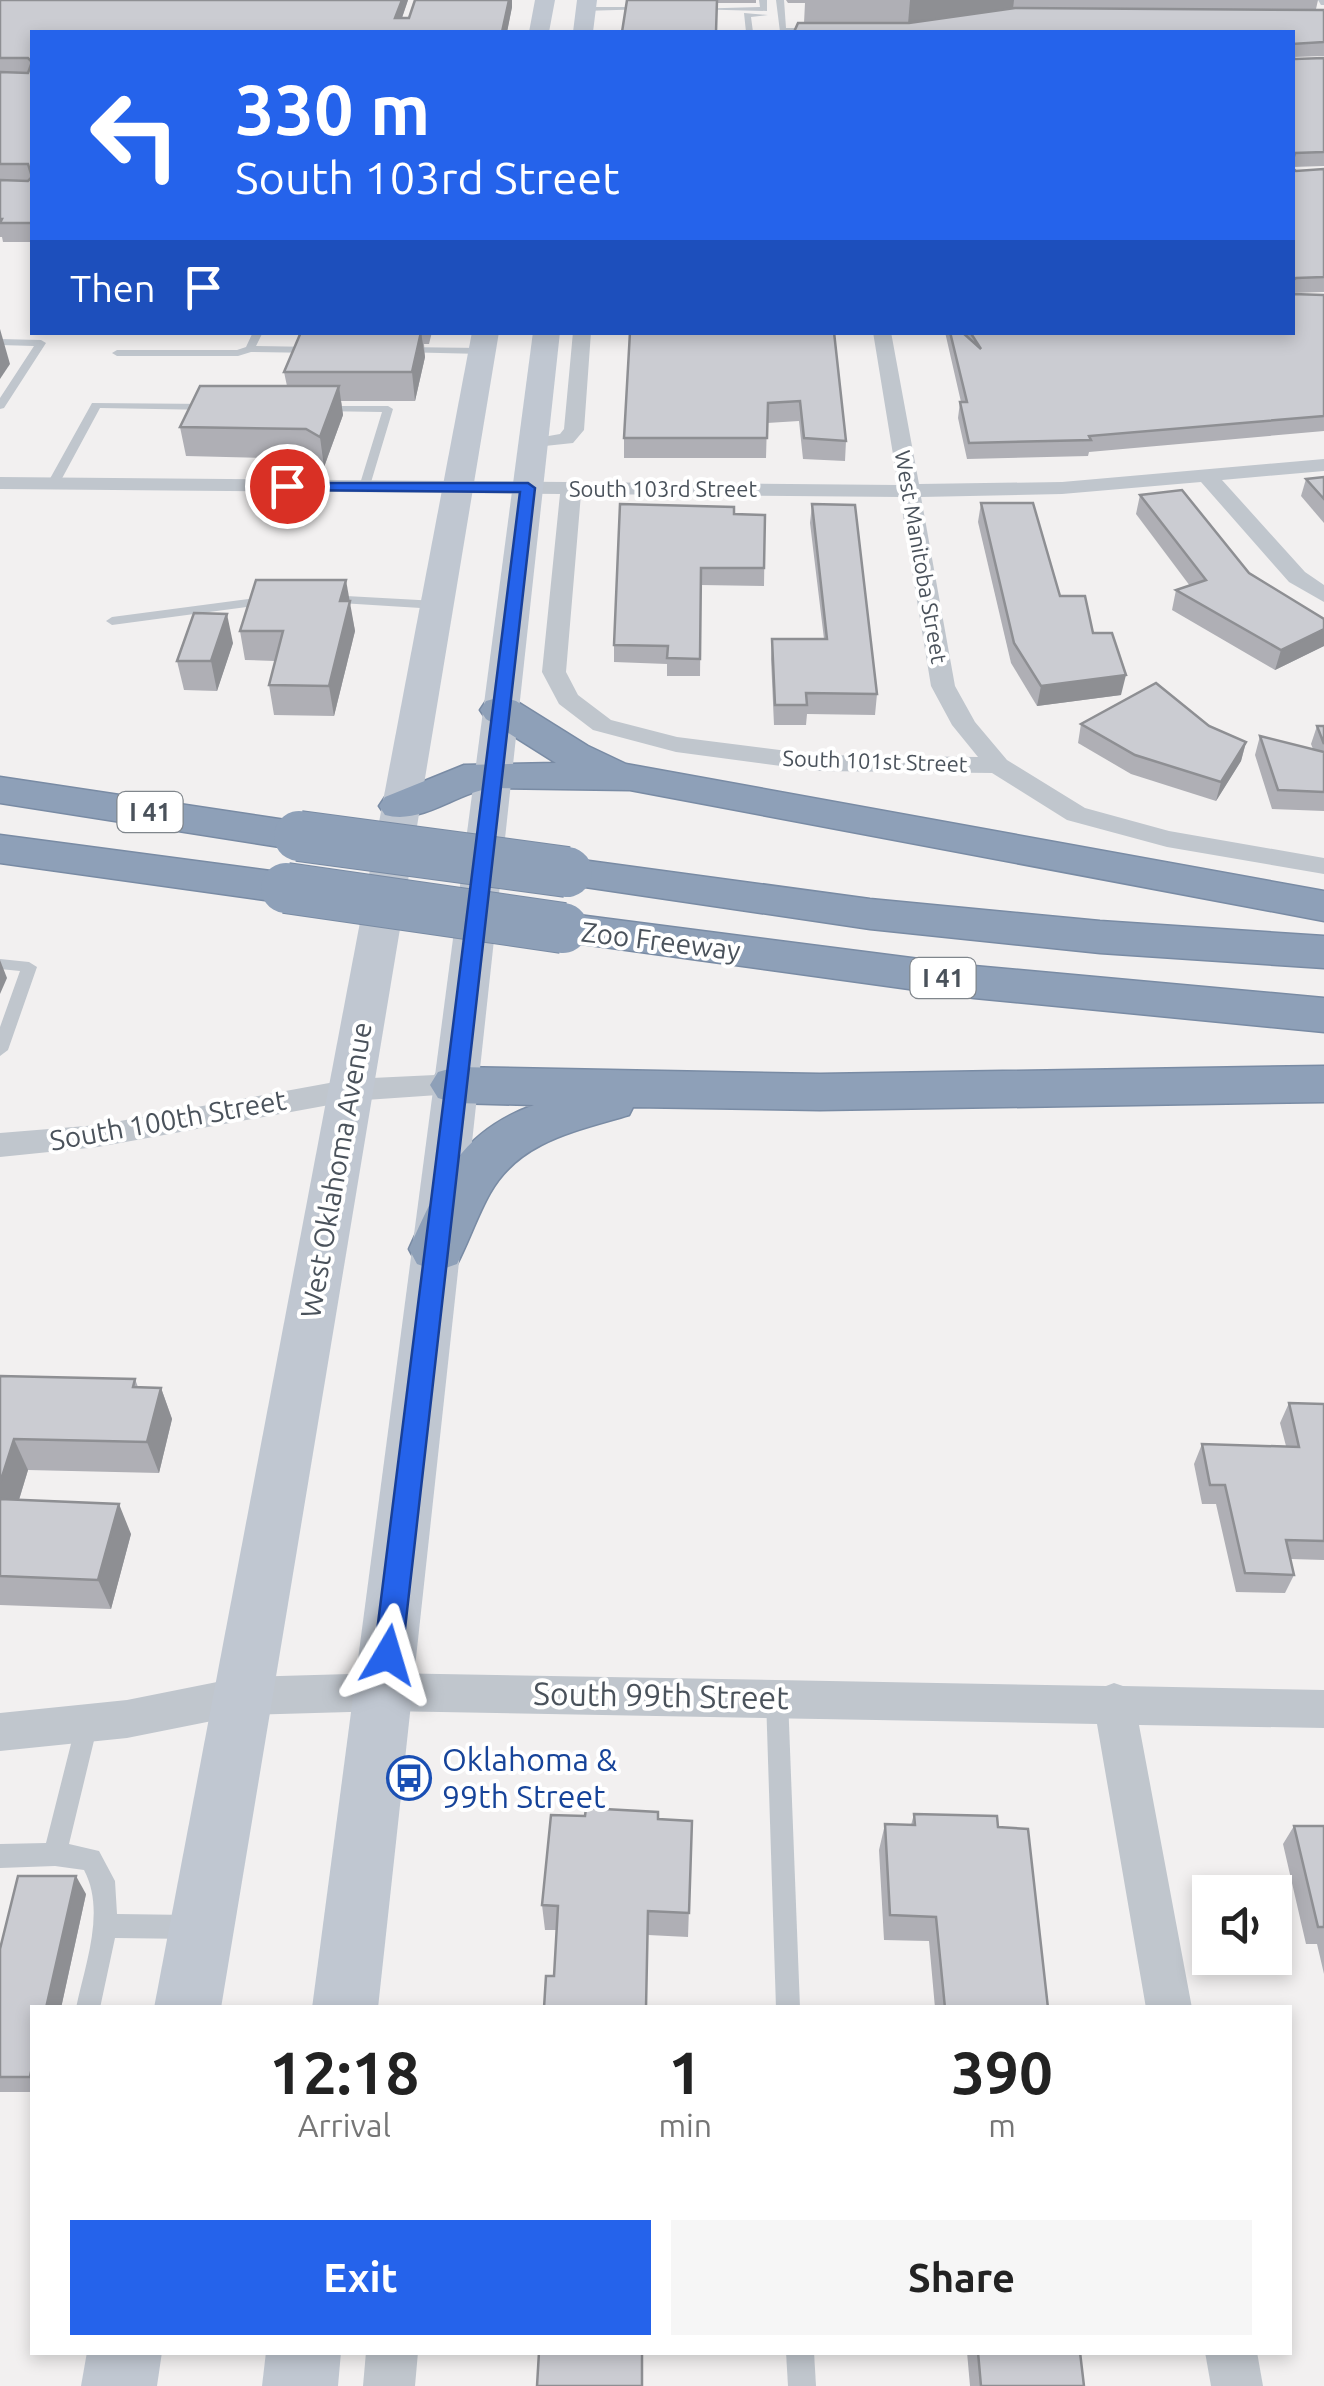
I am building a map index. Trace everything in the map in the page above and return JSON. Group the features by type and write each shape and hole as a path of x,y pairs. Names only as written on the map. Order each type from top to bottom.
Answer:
{"highway":[{"path":"502,710 572,755 630,777"},
{"path":"401,806 438,787 493,774 630,777 1324,906"},
{"name":"Zoo Freeway","path":"0,790 299,836 870,914 1100,938 1324,952"},
{"name":"Zoo Freeway","path":"0,849 974,982 1324,1015"},
{"path":"456,1086 661,1090 1324,1084"},
{"path":"436,1250 462,1194 493,1150 551,1120 661,1090"}],"main road":[{"path":"539,30 545,0"},
{"path":"583,30 586,4"},
{"path":"346,2005 547,335"},
{"name":"West Oklahoma Avenue","path":"188,2005 484,342"},
{"path":"119,2386 124,2355"},
{"path":"300,2386 304,2355"}],"street":[{"path":"533,444 566,439 574,430 582,335"},
{"name":"West Manitoba Street","path":"883,335 943,686 964,724 998,765"},
{"name":"South 103rd Street","path":"0,483 910,491 1062,488 1324,465"},
{"path":"1208,477 1297,577 1324,595"},
{"name":"South 101st Street","path":"570,489 554,672 568,699 602,724 676,744 820,763 998,765 1076,814 1168,839 1324,866"},
{"name":"South 100th Street","path":"0,1146 98,1136 351,1090 456,1086"},
{"name":"South 99th Street","path":"0,1732 87,1723 242,1696 384,1692 1114,1702 1324,1709"},
{"path":"1114,1702 1168,2005"},
{"path":"389,2386 392,2355"},
{"path":"1232,2355 1237,2386"}],"lane":[{"path":"675,9 764,9 763,0"},
{"path":"780,0 783,30 818,30"},
{"path":"586,4 640,4 658,9"},
{"path":"749,30 747,15 782,16"},
{"path":"250,349 257,335"},
{"path":"0,342 41,343 0,406"},
{"path":"398,350 484,342"},
{"path":"118,353 324,350"},
{"path":"53,484 96,405 233,407"},
{"path":"310,408 388,409 365,487"},
{"path":"112,620 252,600 286,600"},
{"path":"320,600 437,605"},
{"path":"0,964 29,967 0,1050"},
{"path":"777,1697 788,2005"},
{"path":"55,1854 87,1723"},
{"path":"0,1856 55,1854 91,1859 103,1882 106,1926 89,2005"},
{"path":"106,1926 201,1927"},
{"path":"800,2355 802,2386"}],"building":[{"path":"0,0 402,0 395,18 409,18 415,0 509,0 502,30 30,30 30,60 0,58"},
{"path":"627,0 717,0 716,30 622,30"},
{"path":"1015,8 1324,10 1324,42 1295,44 1295,30 795,30 798,23 909,23"},
{"path":"1324,58 1324,152 1295,153 1295,59"},
{"path":"30,68 30,170 28,164 0,164 0,72 28,73"},
{"path":"1324,169 1324,277 1296,278 1295,170"},
{"path":"0,180 28,181 30,223 0,223"},
{"path":"1295,294 1324,295 1324,416 1089,436 1091,440 969,443 960,402 967,402 951,335 965,335 981,349 972,335 1295,335"},
{"path":"300,335 420,335 412,372 284,372"},
{"path":"630,335 834,335 846,441 804,438 800,401 768,403 767,438 624,438"},
{"path":"200,386 339,386 320,437 306,429 180,427"},
{"path":"1324,477 1324,499 1306,479"},
{"path":"1182,490 1249,573 1324,619 1324,629 1281,650 1176,590 1206,580 1140,495"},
{"path":"981,503 1033,503 1060,596 1085,596 1093,633 1112,633 1126,675 1041,686 1014,643"},
{"path":"620,504 734,507 734,514 765,515 764,568 701,568 700,659 667,658 668,646 614,645"},
{"path":"812,504 855,505 877,694 806,693 807,705 775,705 772,639 827,639"},
{"path":"256,580 346,580 340,601 350,601 329,686 269,685 283,631 240,631"},
{"path":"194,613 227,614 211,661 177,661"},
{"path":"1156,683 1209,726 1246,742 1221,782 1135,755 1081,724"},
{"path":"1317,726 1324,726 1324,744"},
{"path":"1260,736 1324,752 1324,792 1278,790"},
{"path":"0,1376 135,1379 133,1387 161,1388 147,1442 14,1439 0,1483"},
{"path":"1289,1403 1324,1404 1324,1541 1286,1540 1294,1575 1245,1573 1225,1485 1210,1485 1202,1444 1299,1447"},
{"path":"0,1499 119,1504 98,1580 0,1576"},
{"path":"586,1808 658,1812 658,1819 692,1821 689,1913 648,1911 646,2005 544,2005 546,1976 554,1976 558,1906 542,1905 551,1815 585,1816"},
{"path":"914,1814 997,1816 998,1827 1028,1829 1048,2005 945,2005 936,1917 890,1915 885,1824 915,1825"},
{"path":"1294,1826 1324,1826 1324,1927 1318,1927"},
{"path":"18,1876 76,1876 47,2005 30,2005 30,2077 0,2077 0,1949"},
{"path":"539,2355 642,2355 642,2386 537,2386"},
{"path":"978,2355 1080,2355 1084,2386 981,2386"}],"place":[{"name":"Oklahoma & 99th Street","path":"409,1778"}],"route":[{"path":"287,486 528,488 388,1655"}]}
